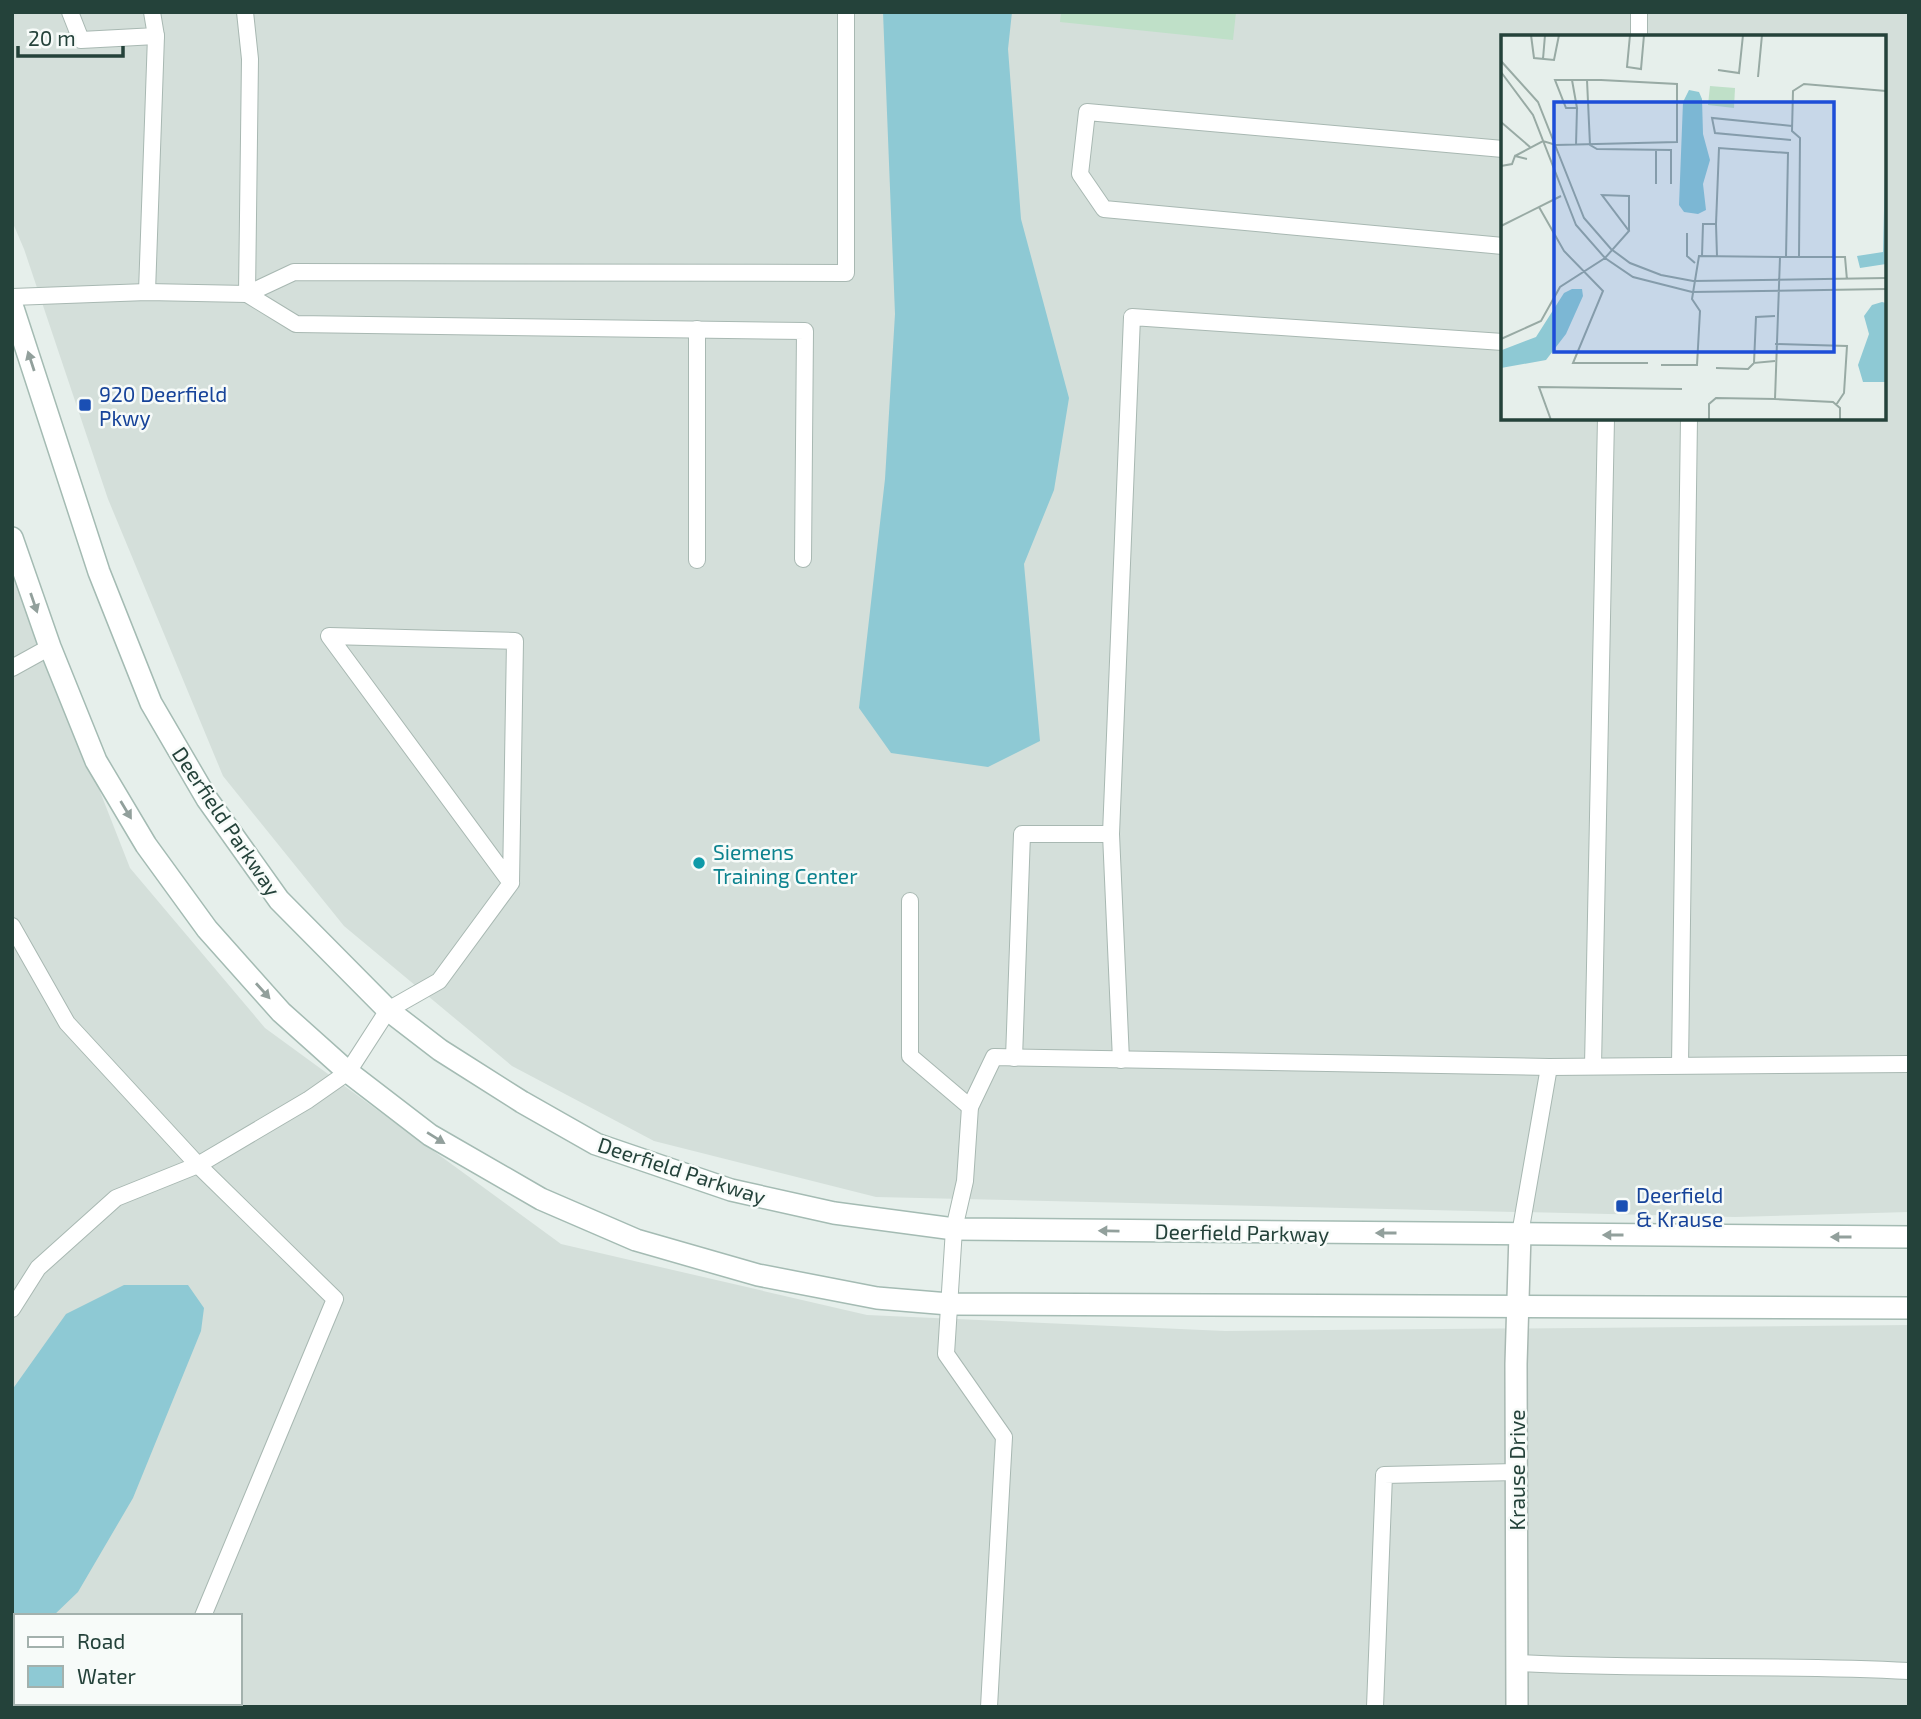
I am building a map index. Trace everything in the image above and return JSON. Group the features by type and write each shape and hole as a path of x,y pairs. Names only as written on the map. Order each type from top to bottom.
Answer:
{"main road":[{"name":"Deerfield Parkway","path":"12,305 99,572 151,703 207,799 279,900 388,1010 440,1050 522,1102 596,1144 731,1190 834,1213 954,1229 1909,1237"},
{"path":"12,538 50,647 96,761 146,845 207,929 281,1012 348,1072 430,1135 530,1193 636,1240 758,1275 877,1298 949,1304 1909,1308"},
{"name":"Krause Drive","path":"1517,1707 1520,1234"}],"lane":[{"path":"70,12 81,40 156,36"},
{"path":"147,292 156,36 152,12"},
{"path":"245,12 250,59 247,294"},
{"path":"12,297 147,292 247,294 294,272 846,273 846,12"},
{"path":"1639,12 1639,35"},
{"path":"1501,149 1087,112 1080,174 1104,209 1501,246"},
{"path":"247,294 296,324 805,331 803,559"},
{"path":"1121,1059 1111,834 1132,317 1501,342"},
{"path":"697,329 697,560"},
{"path":"1593,1066 1606,420"},
{"path":"1680,1065 1689,420"},
{"path":"12,1309 38,1268 116,1198 198,1165 308,1100 348,1072 388,1010 439,981 511,883 515,642 329,636 511,883"},
{"path":"12,668 50,647"},
{"path":"1014,1058 1022,834 1111,834"},
{"path":"910,901 910,1056 970,1107"},
{"path":"12,926 67,1023 198,1165 335,1299 205,1614"},
{"path":"989,1707 1004,1437 946,1353 954,1229 965,1181 970,1107 994,1057 1549,1067 1909,1064"},
{"path":"1520,1234 1549,1067"},
{"path":"1375,1707 1384,1475 1517,1472"},
{"path":"1517,1663 1605,1668 1840,1668 1909,1671"}],"shaded area":[{"path":"12,12 1909,12 1909,1212 1735,1217 876,1197 654,1141 512,1066 344,926 223,776 108,499 24,249 12,221"},
{"path":"12,567 130,868 265,1028 561,1244 867,1315 1225,1331 1909,1325 1909,1707 12,1707"}],"green space":[{"path":"1061,12 1236,12 1233,40 1060,22"}],"water":[{"path":"883,12 1012,12 1008,49 1021,219 1069,398 1054,490 1024,564 1040,741 988,767 891,753 859,708 885,479 895,314"},
{"path":"124,1285 188,1285 204,1308 201,1331 133,1498 78,1592 55,1614 14,1614 12,1665 12,1390 66,1314"}],"place":[{"name":"920 Deerfield Pkwy","path":"85,405"},
{"name":"Siemens Training Center","path":"699,863"},
{"name":"Deerfield & Krause","path":"1622,1206"}]}
